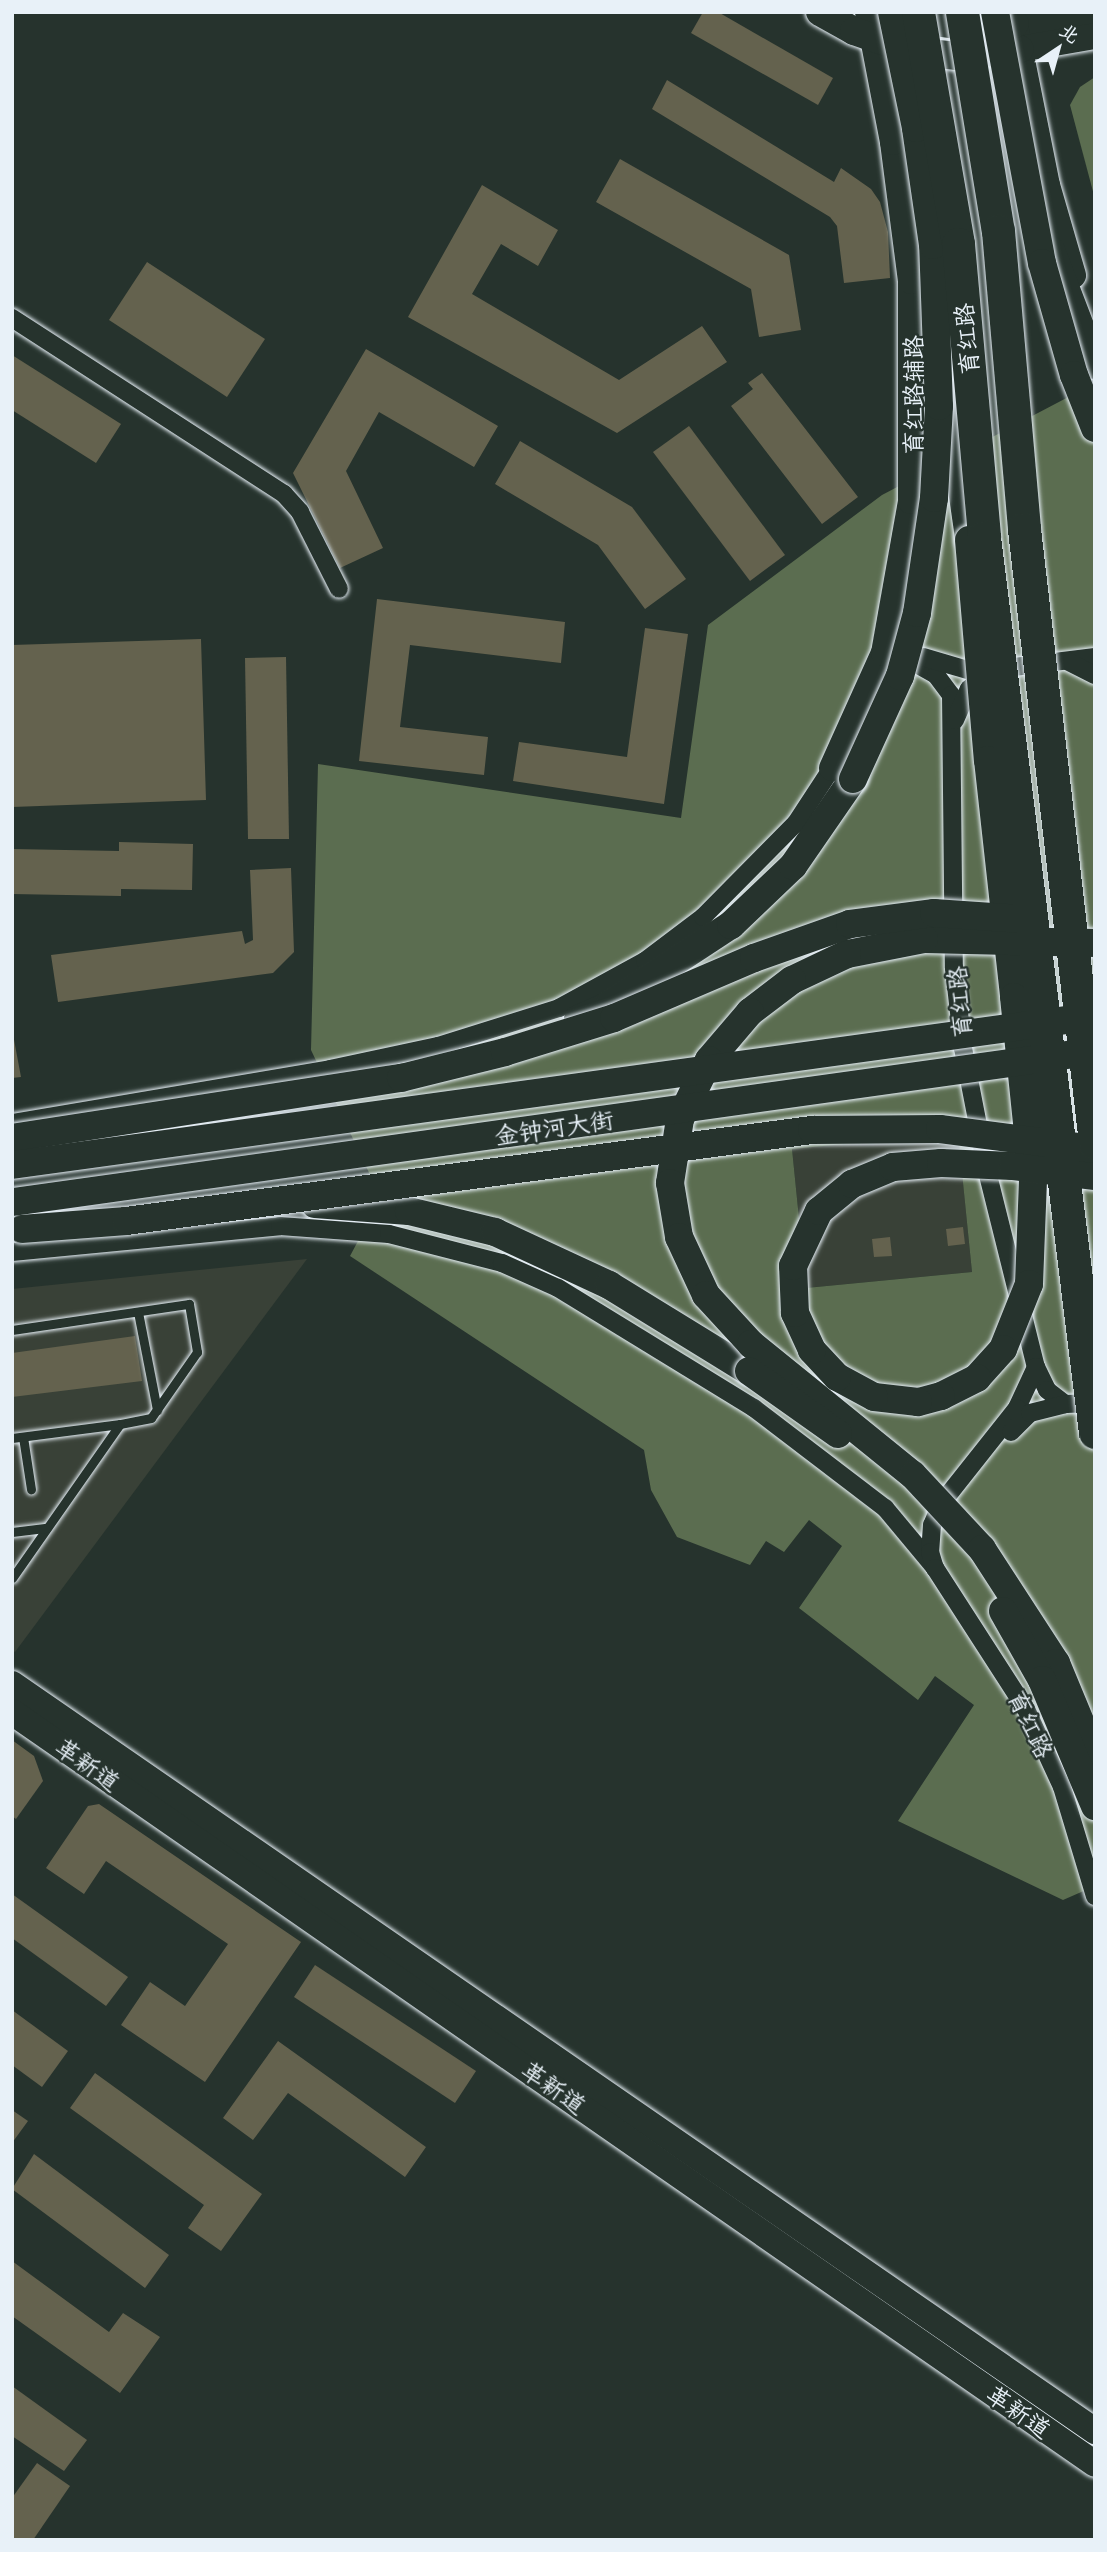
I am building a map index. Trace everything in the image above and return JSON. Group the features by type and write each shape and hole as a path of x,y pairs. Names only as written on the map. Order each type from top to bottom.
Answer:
{"highway":[{"name":"育红路","path":"918,12 958,244 984,537 1095,1432"},
{"name":"育红路","path":"995,21 998,231 1025,542 1095,1143"}],"main road":[{"path":"884,12 995,21"},
{"path":"892,12 916,128 939,323 969,538 988,760 1029,1141 1031,1167 1032,1180 1032,1258 1014,1329 991,1364 962,1388 918,1402 874,1397 837,1377 812,1350 795,1313 793,1266 819,1211 852,1184 893,1167 942,1163 1013,1166 1027,1168 1041,1170 1095,1176"},
{"path":"826,16 871,26 910,50 962,29 995,21"},
{"path":"871,26 911,51 957,56 995,21"},
{"path":"995,21 1054,264 1095,365"},
{"path":"1011,91 1042,263 1074,375 1095,428"},
{"path":"505,1052 609,1005 731,925 793,866 853,779 900,676 924,578 934,498 939,323"},
{"path":"12,1138 401,1078 505,1052 614,1018 765,954 850,924 934,913 1095,926"},
{"path":"1095,943 924,939 847,954 792,981 750,1012 709,1060 680,1119 670,1183 679,1237 706,1295 751,1344 913,1475 982,1549 1056,1663 1095,1757"},
{"name":"金钟河大街","path":"12,1165 1095,1016"},
{"name":"金钟河大街","path":"13,1203 1095,1051"},
{"path":"16,1237 812,1130 940,1129 1095,1149"},
{"path":"228,1207 356,1205 409,1211 495,1232 609,1285 749,1371 865,1454 914,1498 964,1554 1042,1679 1095,1806"}],"street":[{"path":"995,21 1095,13"},
{"path":"995,21 1095,36"},
{"path":"995,21 1059,232 1095,328"},
{"name":"育红路辅路","path":"832,768 879,666 893,617 911,500 913,341 904,214 871,26"},
{"path":"12,318 284,494 300,512 338,589"},
{"path":"893,617 896,638 905,651 964,671 1095,657"},
{"path":"879,666 905,651"},
{"name":"育红路","path":"905,651 944,683 951,695 954,968 963,1048 987,1171 1036,1367 1046,1390 1065,1404"},
{"path":"1066,660 1095,675"},
{"path":"953,726 969,689 990,670"},
{"path":"12,1122 344,1066 438,1046 559,1008 645,961 704,917 782,838 832,768"},
{"name":"育红路","path":"16,1237 280,1226 333,1227 442,1244 502,1263 558,1289 754,1408 890,1514 935,1568 1026,1709 1062,1787 1095,1896"},
{"name":"育红路","path":"935,1568 929,1539 936,1515 1017,1408 1036,1367"},
{"path":"936,1515 966,1490 1022,1418 1065,1404 1095,1403"},
{"name":"育红路","path":"890,1514 922,1521 936,1515"},
{"name":"革新道","path":"12,1685 1095,2431"},
{"name":"革新道","path":"12,1712 1095,2464"}],"lane":[{"path":"12,1330 189,1304 197,1352 151,1418 12,1438"},
{"path":"138,1312 156,1410"},
{"path":"12,1578 120,1424"},
{"path":"23,1437 31,1489"},
{"path":"12,1532 47,1528"}],"shaded area":[{"path":"958,1132 972,1272 806,1288 792,1149"},
{"path":"307,1259 15,1652 12,1650 12,1289"}],"green space":[{"path":"1095,77 1095,199 1070,105 1080,87"},
{"path":"1095,383 1095,1886 1063,1900 898,1821 974,1705 935,1676 918,1700 799,1608 842,1546 809,1520 784,1552 766,1541 750,1565 677,1537 651,1490 644,1450 350,1256 381,1198 311,1050 318,764 681,818 708,625 882,495","holes":["958,1133 972,1272 806,1288 792,1149"]}],"building":[{"path":"703,12 718,12 833,78 818,105 691,33"},
{"path":"667,80 834,182 841,168 871,189 880,202 888,232 890,278 844,283 837,226 830,217 652,109"},
{"path":"620,159 789,255 801,330 759,337 751,289 596,202"},
{"path":"482,185 558,230 538,266 501,244 472,294 619,380 702,326 727,362 617,433 408,317"},
{"path":"147,262 265,339 227,397 109,320"},
{"path":"366,349 498,426 474,467 379,412 346,471 383,548 340,568 293,473"},
{"path":"12,355 121,424 96,463 12,410"},
{"path":"762,373 858,497 822,524 731,406 753,389 748,383"},
{"path":"689,426 785,555 750,581 653,452"},
{"path":"520,441 632,507 686,579 645,609 598,545 495,484"},
{"path":"377,599 565,622 561,663 410,645 400,727 488,737 484,775 359,761"},
{"path":"645,628 688,634 664,804 513,781 519,742 627,757"},
{"path":"201,639 206,800 12,807 12,645"},
{"path":"286,657 289,839 248,839 245,658"},
{"path":"119,842 193,844 192,890 121,889 121,896 12,894 12,849 119,851"},
{"path":"291,868 294,952 273,973 58,1002 51,955 242,931 245,944 253,940 250,870"},
{"path":"12,1029 21,1077 12,1078"},
{"path":"963,1227 965,1244 948,1246 946,1229"},
{"path":"890,1237 892,1256 874,1257 872,1239"},
{"path":"135,1336 142,1381 12,1397 12,1353"},
{"path":"12,1740 34,1756 43,1781 16,1819 12,1816"},
{"path":"99,1804 301,1942 205,2082 121,2025 150,1982 185,2006 228,1944 106,1861 84,1894 46,1868 88,1806"},
{"path":"12,1894 128,1977 106,2006 12,1938"},
{"path":"315,1965 476,2071 455,2103 294,1997"},
{"path":"12,2010 68,2051 42,2087 12,2065"},
{"path":"278,2041 426,2147 405,2177 288,2093 253,2140 223,2118"},
{"path":"95,2073 262,2194 221,2251 188,2228 204,2205 70,2108"},
{"path":"12,2110 28,2121 12,2143"},
{"path":"34,2154 169,2255 145,2288 12,2189"},
{"path":"12,2261 109,2332 123,2313 160,2337 120,2393 12,2316"},
{"path":"12,2386 87,2440 64,2471 12,2436"},
{"path":"37,2463 70,2486 33,2540 12,2540 12,2498"}]}
